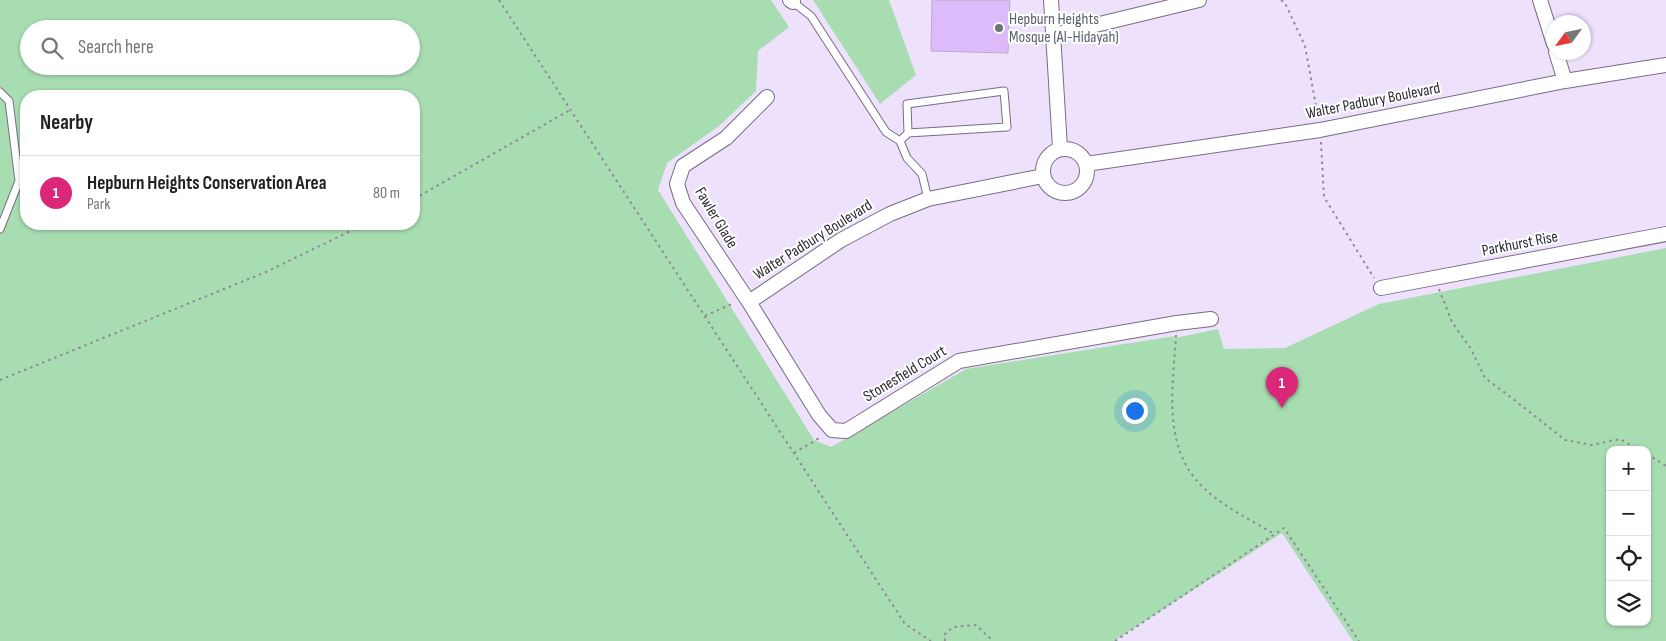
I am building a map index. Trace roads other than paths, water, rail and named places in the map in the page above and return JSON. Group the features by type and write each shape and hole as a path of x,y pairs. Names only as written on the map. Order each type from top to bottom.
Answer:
{"street":[{"path":"1051,0 1060,148"},
{"path":"1054,35 1199,0"},
{"path":"1540,0 1546,19"},
{"path":"1558,60 1565,82"},
{"name":"Walter Padbury Boulevard","path":"1086,164 1320,130 1565,82 1666,65"},
{"name":"Fawler Glade","path":"749,302 683,203 677,184 683,166 726,138 767,97"},
{"path":"1060,148 1075,150 1081,155 1086,164 1087,172 1081,186 1074,191 1066,193 1051,189 1043,176 1042,168 1044,161 1049,154 1060,148"},
{"name":"Walter Padbury Boulevard","path":"749,302 840,240 890,214 928,199 1043,176"},
{"name":"Parkhurst Rise","path":"1381,288 1666,234"},
{"name":"Stonesfield Court","path":"749,302 819,415 832,430 846,430 959,361 1177,323 1211,319"}],"lane":[{"path":"792,1 811,16 886,132 900,141 907,158 922,174 928,199"},
{"path":"900,141 908,133 1007,127 1004,91 906,104 908,133"},
{"path":"0,92 9,101 19,181 0,229"}],"place":[{"name":"Hepburn Heights Mosque (Al-Hidayah)","path":"999,28"},
{"name":"Hepburn Heights Conservation Area","path":"1282,408"}]}
